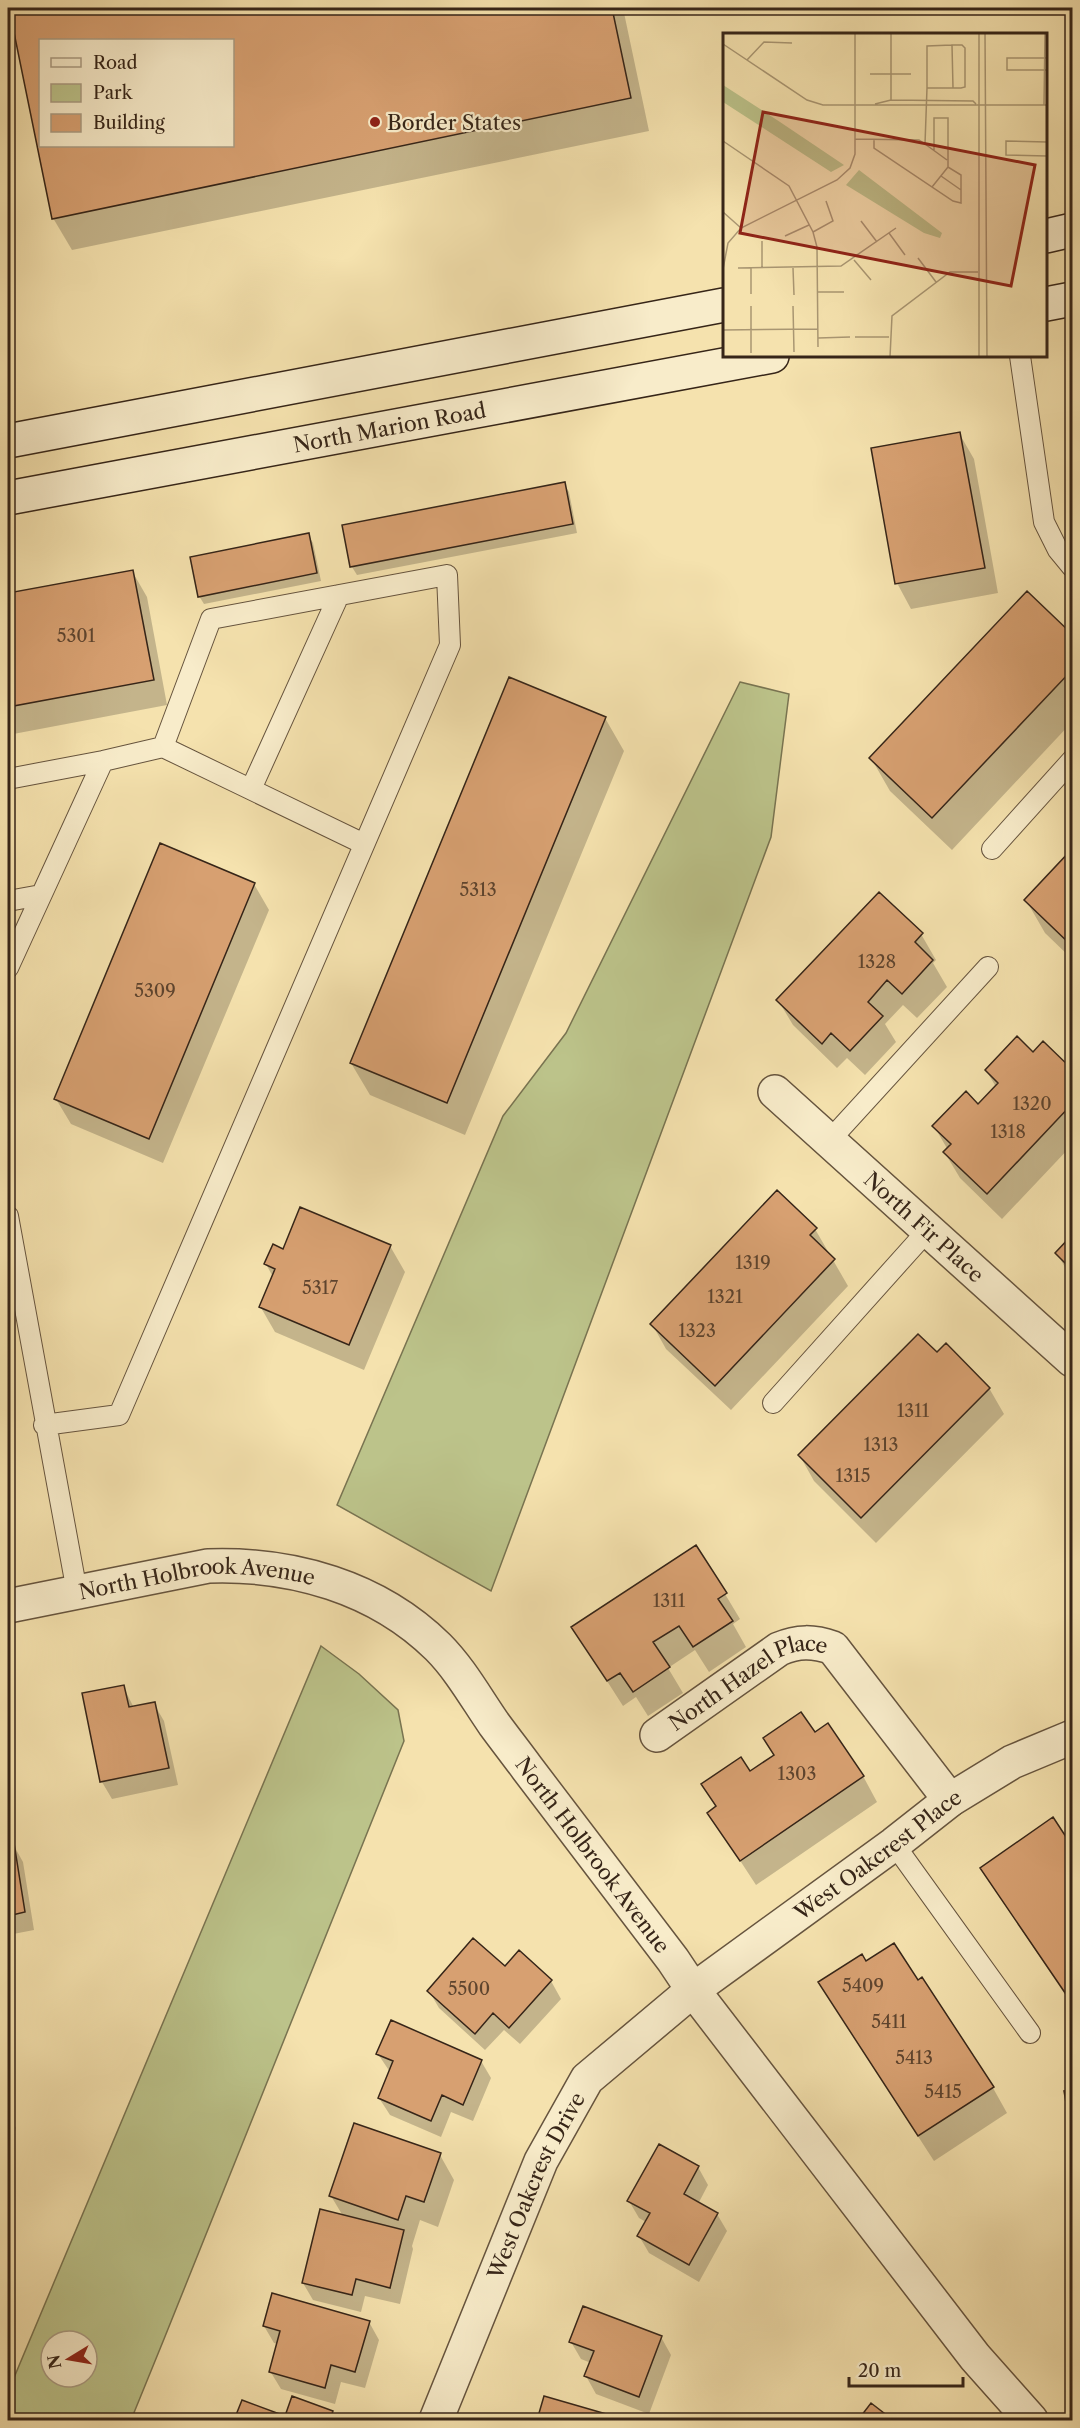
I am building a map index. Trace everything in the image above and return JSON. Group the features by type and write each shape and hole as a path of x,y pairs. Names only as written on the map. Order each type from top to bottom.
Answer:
{"street":[{"path":"1047,236 1072,230"},
{"path":"1047,304 1072,298"},
{"path":"8,441 723,305"},
{"name":"North Marion Road","path":"8,498 767,357"},
{"name":"North Fir Place","path":"775,1092 1072,1360"},
{"name":"North Holbrook Avenue","path":"8,1606 208,1566 239,1565 310,1575 336,1582 392,1613 437,1647 463,1677 495,1725 673,1960 693,1990 975,2357 1031,2421"},
{"name":"North Hazel Place","path":"657,1735 779,1649 798,1642 819,1643 832,1648 950,1800"},
{"name":"West Oakcrest Place","path":"693,1990 894,1844 950,1800 1012,1762 1072,1737"},
{"name":"West Oakcrest Drive","path":"436,2421 541,2161 587,2079 693,1990"}],"lane":[{"path":"1020,357 1044,522 1058,550 1072,567"},
{"path":"44,1425 119,1415 450,645 447,575 211,620 163,747"},
{"path":"251,789 339,595"},
{"path":"8,779 163,747 364,844"},
{"path":"993,849 1072,760"},
{"path":"8,968 103,761"},
{"path":"8,901 41,895"},
{"path":"829,1141 988,967"},
{"path":"8,1216 44,1425 77,1592"},
{"path":"773,1403 928,1230"},
{"path":"894,1844 1030,2033"}],"green space":[{"path":"740,682 789,694 771,837 491,1591 337,1505 503,1116 566,1033"},
{"path":"321,1646 359,1674 398,1710 404,1741 131,2420 8,2420 8,2392"}],"building":[{"name":"Border States","path":"9,8 612,8 631,98 52,219"},
{"path":"960,432 985,568 895,584 871,448"},
{"path":"565,482 573,524 350,567 342,525"},
{"path":"309,533 317,573 198,597 190,557"},
{"path":"133,570 154,680 8,707 8,593"},
{"path":"1027,591 1072,634 1072,670 932,818 869,758"},
{"path":"509,677 606,717 447,1103 350,1063"},
{"path":"160,843 255,883 149,1139 54,1099"},
{"path":"1072,849 1072,946 1024,900"},
{"path":"879,892 923,933 915,942 933,960 902,994 887,980 868,1002 883,1016 850,1051 831,1033 822,1044 776,1000"},
{"path":"1017,1036 1033,1052 1043,1041 1072,1069 1072,1104 987,1194 943,1152 951,1144 932,1126 966,1091 978,1104 998,1083 985,1070"},
{"path":"777,1190 817,1228 810,1235 835,1259 715,1386 650,1324"},
{"path":"300,1207 391,1245 349,1345 259,1307 275,1269 264,1264 273,1244 283,1249"},
{"path":"1072,1235 1072,1270 1055,1253"},
{"path":"918,1334 937,1352 946,1343 990,1388 861,1518 798,1455"},
{"path":"696,1545 727,1593 718,1599 733,1621 693,1647 679,1626 653,1642 670,1667 633,1692 620,1673 607,1681 571,1627"},
{"path":"124,1685 129,1707 155,1702 169,1768 100,1782 82,1693"},
{"path":"801,1712 815,1732 828,1723 864,1776 740,1861 707,1813 716,1806 701,1784 741,1757 750,1771 774,1755 763,1738"},
{"path":"1053,1817 1072,1846 1072,2003 980,1868"},
{"path":"14,1843 25,1912 8,1916 8,1844"},
{"path":"473,1938 505,1966 519,1950 552,1980 509,2028 493,2013 475,2034 427,1991"},
{"path":"894,1943 918,1980 922,1977 994,2087 918,2136 818,1982 862,1954 866,1961"},
{"path":"391,2020 482,2060 463,2105 442,2095 431,2121 378,2098 393,2061 376,2054"},
{"path":"1072,2090 1072,2138 1064,2091"},
{"path":"354,2123 441,2153 424,2202 406,2196 398,2220 329,2196"},
{"path":"659,2144 699,2166 684,2194 718,2213 689,2265 637,2236 650,2213 627,2201"},
{"path":"320,2209 404,2230 390,2288 356,2279 352,2295 302,2283"},
{"path":"272,2293 370,2321 355,2372 331,2365 325,2388 269,2372 280,2331 263,2326"},
{"path":"583,2306 662,2336 639,2397 584,2376 594,2351 569,2342"},
{"path":"292,2396 333,2411 330,2420 234,2420 242,2400 285,2416"},
{"path":"544,2396 627,2420 537,2420"},
{"path":"871,2403 893,2420 858,2420"}],"place":[{"name":"Border States","path":"375,122"}]}
